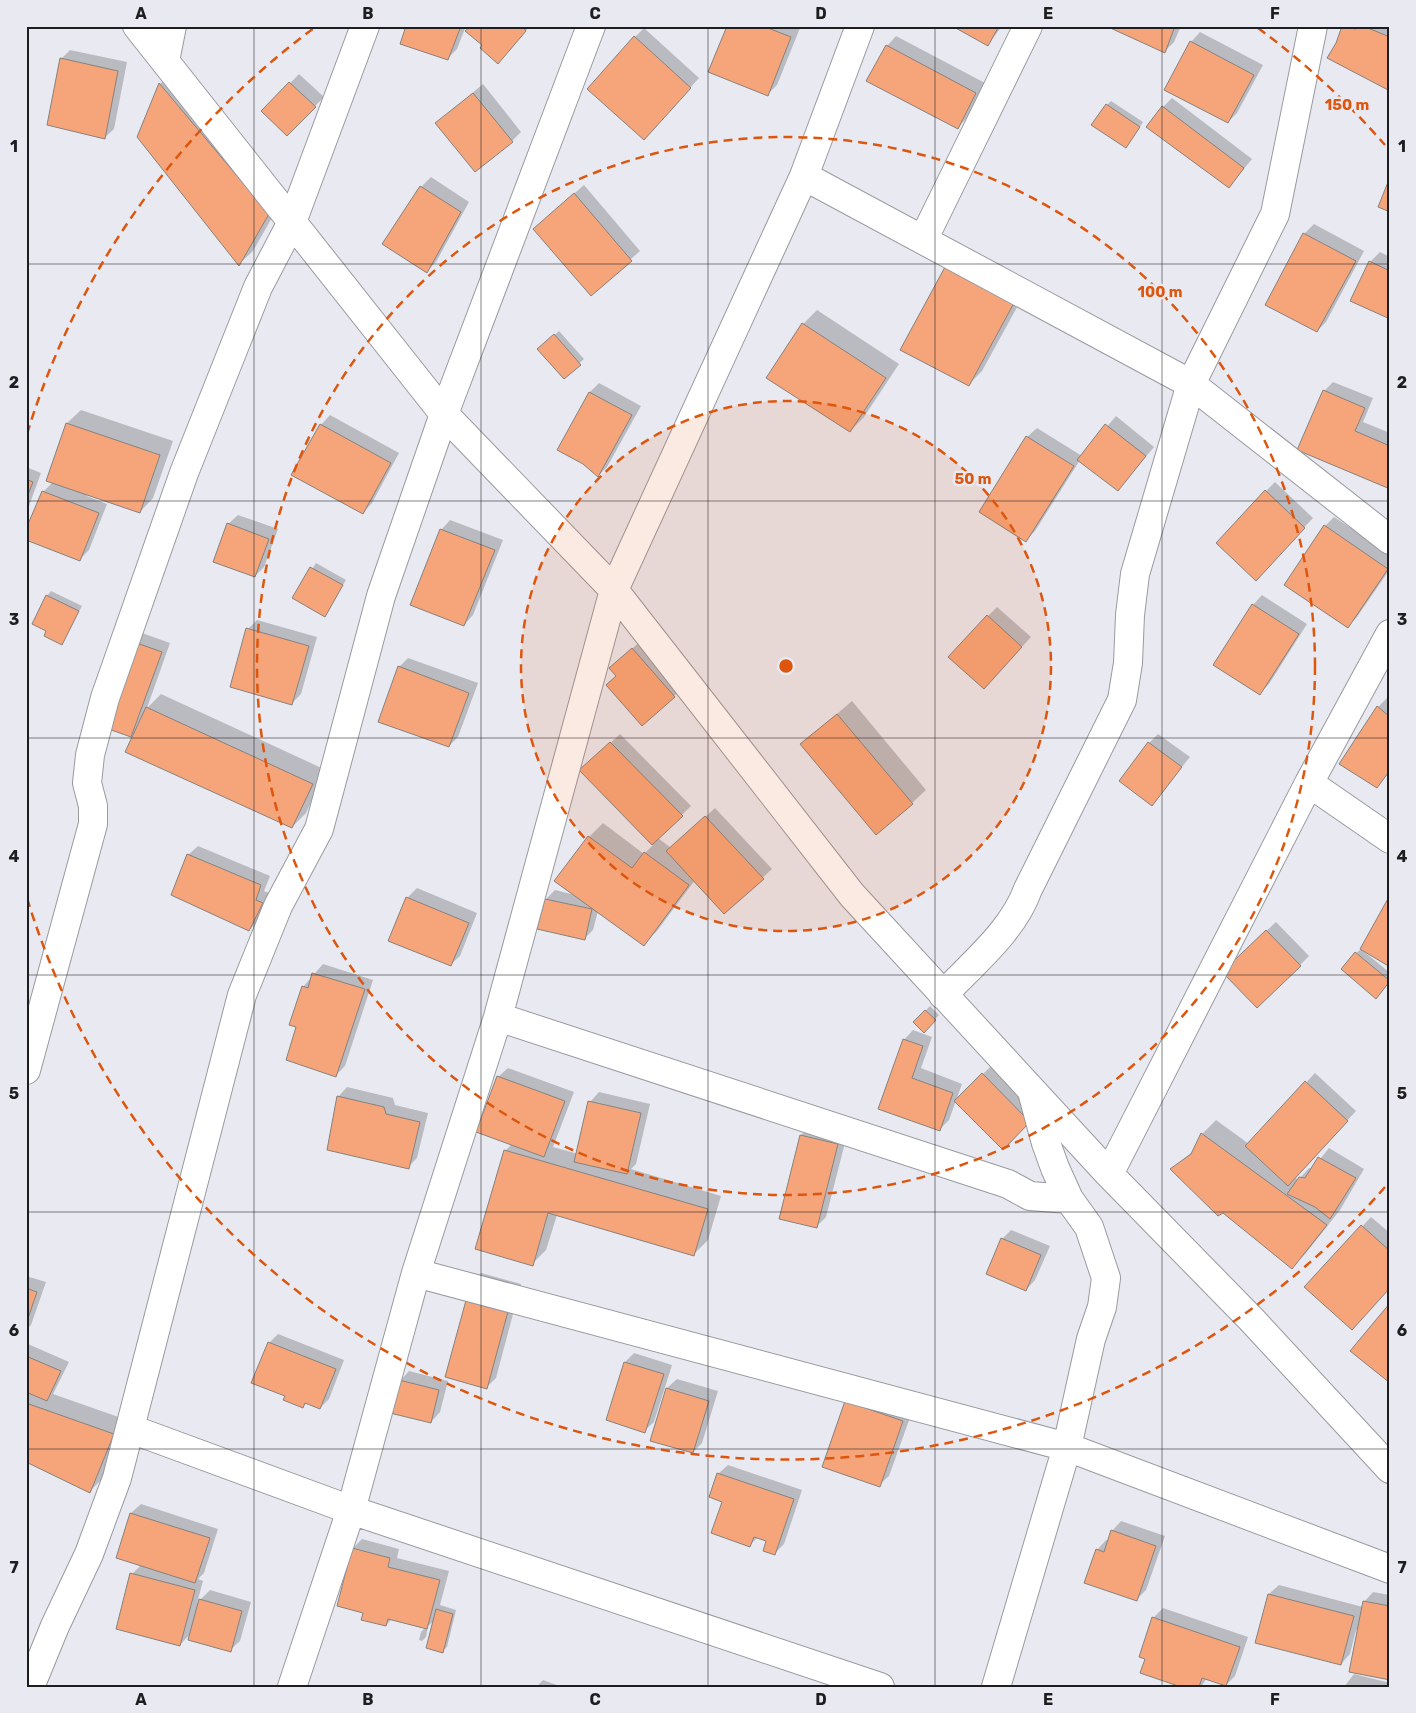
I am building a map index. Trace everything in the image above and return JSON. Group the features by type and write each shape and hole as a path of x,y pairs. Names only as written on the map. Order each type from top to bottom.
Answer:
{"street":[{"path":"137,26 444,414 614,590 852,895 1109,1174 1251,1319 1390,1469"},
{"path":"165,61 172,26"},
{"path":"26,1070 93,824 93,806 87,783 90,755 105,698 184,473 258,287 292,222 365,26"},
{"path":"35,1682 89,1554 117,1478 177,1253 242,995 278,906 319,829 381,596 444,414 591,26"},
{"path":"292,1687 351,1510 416,1273 498,1017 614,590 804,176 860,26"},
{"path":"923,240 1028,26"},
{"path":"943,996 1007,927 1021,907 1028,889 1122,700 1128,663 1130,615 1136,574 1191,384 1275,214 1313,26"},
{"path":"804,176 1191,384 1390,540"},
{"path":"1109,1174 1309,783 1390,634"},
{"path":"1309,783 1390,839"},
{"path":"498,1017 1008,1184 1030,1196 1069,1199"},
{"path":"996,1687 1067,1447 1091,1339 1102,1307 1106,1278 1089,1227 1069,1199 1046,1143 1032,1091"},
{"path":"416,1273 1067,1447 1390,1569"},
{"path":"131,1429 351,1510 880,1687"}],"building":[{"path":"461,26 448,60 400,44 405,29 396,27"},
{"path":"471,26 522,26 526,31 498,64 480,48 482,45 465,31"},
{"path":"727,26 763,26 791,37 768,96 708,72"},
{"path":"952,26 999,26 988,46"},
{"path":"1106,26 1175,26 1165,53"},
{"path":"1342,26 1356,29 1357,26 1363,26 1390,37 1390,91 1327,58 1336,43"},
{"path":"634,36 691,88 644,140 587,89"},
{"path":"1190,41 1254,75 1228,123 1164,90"},
{"path":"886,45 976,93 958,129 866,81"},
{"path":"60,58 118,71 105,139 47,125"},
{"path":"289,82 316,107 287,136 261,111"},
{"path":"159,83 269,214 239,266 137,137"},
{"path":"473,93 513,142 475,172 435,123"},
{"path":"1106,104 1140,127 1126,148 1091,125"},
{"path":"1162,106 1244,168 1229,188 1146,127"},
{"path":"1390,177 1390,212 1378,207"},
{"path":"420,186 461,212 427,273 382,244"},
{"path":"574,193 632,261 591,296 533,229"},
{"path":"1303,233 1356,261 1317,332 1265,305"},
{"path":"1369,261 1390,271 1390,319 1350,301"},
{"path":"945,267 1014,303 969,386 900,350"},
{"path":"802,323 886,378 850,432 766,378"},
{"path":"554,334 581,365 564,379 537,349"},
{"path":"1323,390 1365,408 1355,431 1390,446 1390,489 1297,450"},
{"path":"589,392 632,415 598,477 583,464 557,450"},
{"path":"66,423 160,455 140,513 46,481"},
{"path":"320,424 391,463 363,514 291,475"},
{"path":"1105,424 1146,456 1118,491 1077,460"},
{"path":"1026,436 1074,466 1026,542 979,512"},
{"path":"26,479 33,482 26,500"},
{"path":"1265,490 1305,528 1256,581 1216,543"},
{"path":"42,491 99,513 80,561 26,540 26,529"},
{"path":"227,523 269,539 255,577 213,562"},
{"path":"1324,525 1388,569 1348,628 1284,585"},
{"path":"440,529 495,550 464,626 410,605"},
{"path":"310,567 343,585 325,617 292,598"},
{"path":"46,595 79,611 62,645 44,636 46,631 32,624"},
{"path":"1252,604 1299,634 1260,695 1213,665"},
{"path":"987,615 1022,647 984,689 948,657"},
{"path":"246,628 309,646 292,705 230,687"},
{"path":"131,641 162,652 131,737 100,726"},
{"path":"632,648 675,697 642,726 606,685 616,676 609,668"},
{"path":"398,666 469,693 449,747 378,722"},
{"path":"1377,706 1390,717 1390,770 1377,788 1339,764"},
{"path":"146,707 313,784 292,828 125,752"},
{"path":"837,714 913,804 876,835 800,744"},
{"path":"610,742 683,816 652,845 579,770"},
{"path":"1148,742 1182,767 1152,806 1119,781"},
{"path":"705,816 764,879 724,914 666,851"},
{"path":"588,836 632,868 644,852 689,885 644,946 554,881"},
{"path":"187,854 261,885 256,900 263,903 249,931 171,895"},
{"path":"1390,895 1390,967 1360,949"},
{"path":"406,897 469,923 451,966 388,941"},
{"path":"545,899 592,909 585,940 537,929"},
{"path":"1266,930 1301,966 1257,1008 1222,972"},
{"path":"1355,952 1390,981 1376,999 1341,969"},
{"path":"312,973 365,989 336,1077 286,1060 296,1027 289,1025 302,986 308,988"},
{"path":"925,1010 936,1020 924,1033 913,1022"},
{"path":"903,1039 923,1046 912,1078 953,1093 940,1131 878,1109"},
{"path":"982,1073 1030,1122 1003,1150 954,1101"},
{"path":"497,1076 565,1101 544,1157 476,1132"},
{"path":"1305,1081 1348,1121 1288,1186 1245,1146"},
{"path":"337,1096 384,1107 386,1114 420,1122 409,1169 327,1150"},
{"path":"588,1101 641,1113 627,1174 574,1162"},
{"path":"1201,1133 1327,1225 1292,1269 1223,1213 1218,1216 1170,1169 1191,1154"},
{"path":"800,1135 838,1144 817,1228 779,1219"},
{"path":"504,1150 708,1209 694,1256 548,1213 533,1266 475,1249"},
{"path":"1318,1157 1356,1178 1330,1219 1315,1207 1287,1194 1299,1177 1305,1178"},
{"path":"1361,1225 1390,1251 1390,1288 1352,1330 1304,1287"},
{"path":"1001,1238 1041,1255 1026,1291 986,1274"},
{"path":"471,1282 513,1293 487,1389 445,1377"},
{"path":"26,1288 37,1292 26,1324"},
{"path":"1390,1303 1390,1383 1350,1351"},
{"path":"268,1342 336,1369 320,1409 305,1403 303,1408 283,1400 285,1396 251,1383"},
{"path":"26,1356 61,1371 47,1401 26,1392"},
{"path":"624,1362 664,1374 645,1433 606,1420"},
{"path":"399,1380 439,1390 431,1423 390,1413"},
{"path":"666,1388 709,1401 693,1453 650,1441"},
{"path":"845,1401 903,1421 880,1487 822,1467"},
{"path":"26,1403 114,1434 90,1493 26,1462"},
{"path":"717,1473 794,1499 775,1555 763,1551 766,1541 754,1537 750,1547 711,1533 722,1502 709,1497"},
{"path":"130,1513 210,1538 195,1583 116,1558"},
{"path":"1111,1530 1156,1546 1137,1601 1084,1583 1096,1549 1104,1552"},
{"path":"352,1548 390,1558 388,1567 440,1580 427,1629 388,1619 386,1626 361,1620 363,1613 337,1606"},
{"path":"130,1573 195,1590 180,1646 116,1629"},
{"path":"1268,1594 1354,1616 1341,1665 1255,1643"},
{"path":"199,1599 242,1611 231,1652 188,1640"},
{"path":"1363,1601 1390,1606 1390,1680 1349,1672"},
{"path":"436,1609 453,1614 443,1653 426,1648"},
{"path":"1152,1617 1240,1647 1226,1686 1202,1678 1199,1687 1181,1687 1140,1673 1145,1659 1139,1657"}]}
